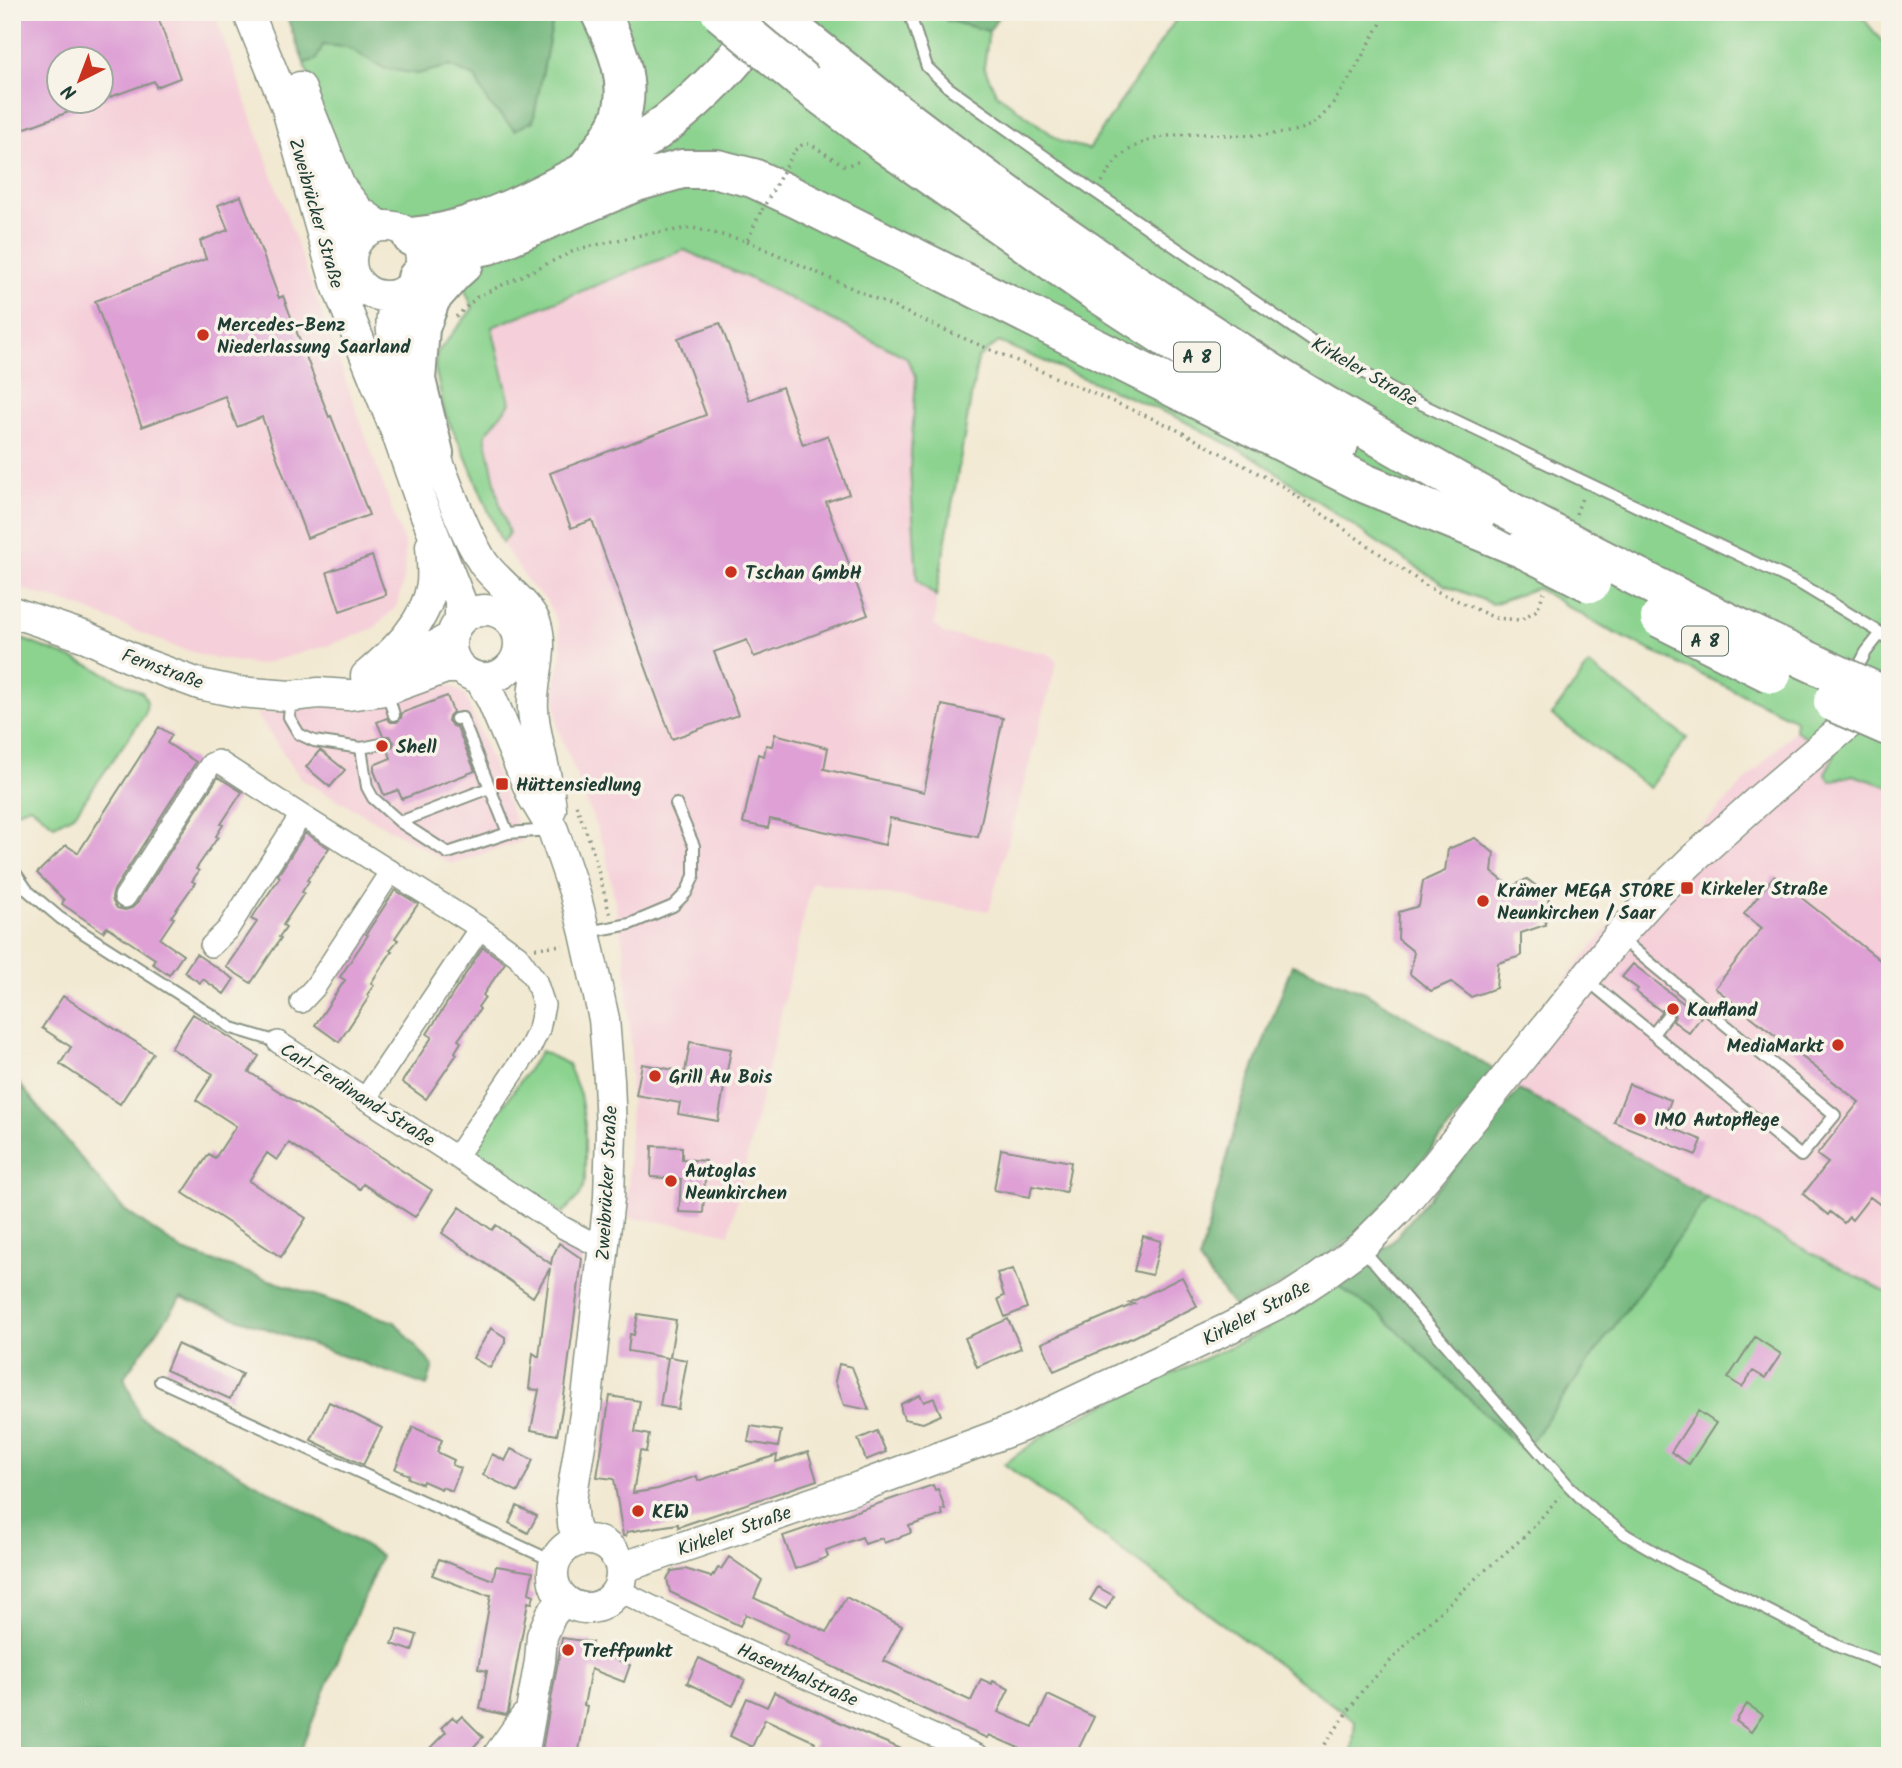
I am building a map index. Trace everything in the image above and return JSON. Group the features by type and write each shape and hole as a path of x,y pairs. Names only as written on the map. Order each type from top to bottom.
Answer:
{"highway":[{"path":"583,173 600,153 620,120 625,95 615,42 600,12"},
{"name":"A 8","path":"720,12 815,69 1093,290 1251,392 1524,549 1722,650 1890,727"},
{"path":"396,232 436,235 486,219 534,198 642,141 716,79 742,51 770,12"},
{"name":"A 8","path":"770,12 815,69"},
{"name":"A 8","path":"885,123 1025,207 1266,369 1502,507 1658,589 1890,698"},
{"path":"407,286 432,263 457,250 488,245 636,182 682,169 717,169 753,178 1364,483 1524,549"},
{"path":"434,453 416,380 420,328 431,298 453,273 488,245"}],"main road":[{"name":"Zweibrücker Straße","path":"248,12 330,212 353,249"},
{"name":"Zweibrücker Straße","path":"270,12 340,187 359,211 396,232"},
{"name":"Zweibrücker Straße","path":"287,109 336,283 397,433"},
{"path":"396,232 418,246 421,268 407,286 386,296 376,295 358,282 353,272 353,249 364,234 396,232"},
{"name":"Zweibrücker Straße","path":"358,282 365,301 373,355 397,433 460,600 456,628"},
{"name":"Zweibrücker Straße","path":"407,286 392,311 391,328 397,360 411,400 459,516 482,562 535,621 540,645 533,685 533,710 562,798 553,830"},
{"path":"382,694 392,654 424,610 432,585 431,546 422,505"},
{"name":"Zweibrücker Straße","path":"459,516 475,574 496,611"},
{"path":"477,610 496,611 513,624 517,634 518,654 513,664 482,673 453,659 450,648 456,628 477,610"},
{"name":"Fernstraße","path":"12,612 86,637 142,663 199,684 238,692 382,694 446,668 482,673"},
{"name":"Fernstraße","path":"382,694 456,628"},
{"name":"Zweibrücker Straße","path":"482,673 510,693 562,798"},
{"name":"Zweibrücker Straße","path":"482,673 533,797 553,830 575,894 595,934 609,1080 611,1131 604,1249 586,1408 571,1500 573,1524 579,1541"},
{"name":"Kirkeler Straße","path":"620,1579 1020,1427 1287,1298 1320,1278 1361,1247 1398,1210 1584,978 1654,897 1851,704 1890,688"},
{"path":"590,1540 610,1549 617,1558 620,1579 612,1598 594,1608 583,1608 564,1600 554,1582 553,1572 555,1562 569,1545 590,1540"},
{"path":"523,1756 542,1636 551,1615 564,1600"},
{"path":"498,1756 519,1728 533,1702"}],"street":[{"path":"125,897 215,761 218,761 480,928 518,956 537,981 544,1005 539,1029 530,1048 456,1157"},
{"path":"211,946 228,929 301,816"},
{"path":"301,1002 315,987 391,872"},
{"path":"365,1099 480,928"},
{"name":"Carl-Ferdinand-Straße","path":"278,1042 562,1227 604,1249"},
{"name":"Hasenthalstraße","path":"620,1579 706,1633 979,1756"}],"lane":[{"name":"Kirkeler Straße","path":"909,12 927,67 949,88 1324,349 1396,392 1802,585 1885,637"},
{"path":"1851,704 1853,677 1857,669 1866,652 1885,637"},
{"path":"305,695 289,717 299,734 314,741 361,748 386,743"},
{"path":"456,719 462,718 508,833"},
{"path":"361,748 367,787 373,798 400,822 448,853 508,833 553,830"},
{"path":"400,822 489,789"},
{"path":"595,934 630,924 673,906 686,893 694,876 694,846 676,804"},
{"name":"Carl-Ferdinand-Straße","path":"12,868 28,891 60,918 232,1028 278,1042"},
{"path":"1584,978 1801,1156 1827,1125 1835,1115 1683,996 1618,937"},
{"path":"1653,1034 1667,1016"},
{"path":"1361,1247 1592,1509 1626,1535 1676,1564 1840,1647 1890,1666"},
{"path":"160,1381 555,1562"}],"path":[{"path":"1095,192 1119,157 1154,139 1190,133 1250,137 1290,132 1314,123 1336,99 1382,20"},
{"path":"747,241 795,150"},
{"path":"451,323 477,297 578,249 645,234 693,228 721,233 747,241 963,338 1170,426 1282,486 1428,587 1495,618 1520,620 1537,610 1547,584"},
{"path":"1573,521 1588,483"},
{"path":"518,956 530,948 595,934 592,844 562,798"},
{"path":"1317,1756 1362,1691 1414,1636 1526,1535 1569,1486"}],"shaded area":[{"path":"12,12 214,12 405,546 404,580 396,607 374,628 330,645 258,665 209,657 173,646 75,605 12,586"},
{"path":"684,250 749,278 906,357 916,377 910,468 917,580 936,596 935,625 944,634 1050,654 1057,662 989,911 812,882 729,1234 627,1217 631,1050 625,956 605,849 557,726 555,682 562,654 558,624 546,600 528,582 502,543 509,533 499,501 485,435 510,403 491,327"},
{"name":"Shell","path":"445,684 464,694 467,700 523,841 451,864 301,779 256,714 389,700 433,685"},
{"path":"1795,730 1835,755 1853,775 1890,787 1890,1294 1707,1198 1519,1090 1496,1071 1634,896"}],"green space":[{"path":"285,12 551,12 553,20 533,121 515,130 489,104 475,77 450,66 417,74 384,68 347,47 323,45 316,60 304,63"},
{"path":"551,12 938,12 946,20 989,31 984,67 996,93 1062,142 1089,149 1181,12 1858,12 1890,51 1890,787 1853,775 1831,781 1825,773 1835,755 1795,730 1796,720 1604,628 1537,588 1493,604 1445,585 1377,542 1257,459 1178,418 999,342 978,358 936,596 917,580 910,468 916,377 906,357 749,278 684,250 492,327 510,403 485,435 499,501 509,533 502,543 445,414 435,367 437,353 473,308 437,229 421,227 368,207 346,176 304,63 316,59 322,45 347,47 384,68 417,74 450,66 475,77 489,104 533,121 553,20"},
{"path":"938,12 1002,12 989,31 946,20"},
{"path":"12,635 91,666 143,693 147,702 145,714 75,814 54,825 30,806 12,813"},
{"path":"1589,665 1687,738 1649,788 1552,715"},
{"path":"1292,965 1365,992 1496,1071 1392,1197 1354,1236 1302,1275 1235,1308 1199,1261 1244,1095"},
{"path":"541,1051 568,1064 580,1094 585,1125 585,1181 580,1195 563,1213 492,1165 474,1148"},
{"path":"12,1075 123,1209 183,1251 395,1322 433,1366 427,1386 181,1298 124,1377 140,1417 381,1556 298,1756 12,1756"},
{"path":"1519,1090 1707,1198 1524,1451 1381,1315 1338,1286 1391,1243"},
{"path":"1707,1198 1890,1294 1890,1756 1352,1756 1355,1721 1004,1464 1055,1428 1255,1335 1338,1286 1381,1315 1524,1451"}],"building":[{"path":"12,12 156,12 180,78 156,87 154,81 116,95 116,46 46,46 46,116 58,116 12,133"},
{"name":"Mercedes-Benz Niederlassung Saarland","path":"241,196 279,298 283,296 369,515 307,538 262,417 237,427 225,396 142,427 95,301 206,259 200,241 228,230 218,205"},
{"name":"Tschan GmbH","path":"720,323 749,400 782,387 803,445 828,435 849,494 826,502 868,615 754,657 747,640 714,652 738,715 672,739 592,520 571,528 550,473 706,415 678,338"},
{"path":"372,556 386,595 340,611 327,572"},
{"path":"447,696 453,712 448,721 457,727 475,771 402,799 398,790 384,795 374,765 391,758 388,750 394,742 389,736 383,736 377,722 387,718 391,722 397,722 402,713"},
{"path":"942,705 1003,718 978,837 890,818 885,845 770,819 768,828 743,823 758,754 764,756 766,745 772,746 775,734 828,748 824,769 924,792"},
{"path":"159,727 172,735 167,743 196,762 114,890 112,897 117,908 125,910 136,904 218,777 242,792 221,824 223,825 216,836 218,837 196,869 199,871 192,881 195,883 171,917 174,918 160,939 183,955 169,975 152,963 155,959 107,927 103,932 62,904 64,900 37,873 66,845 78,853"},
{"path":"320,750 345,770 330,787 306,767"},
{"path":"305,833 329,848 307,880 309,881 302,892 304,893 283,925 286,927 279,937 281,938 251,983 226,967 257,922 251,919 280,877 278,875"},
{"path":"1475,838 1494,853 1492,872 1511,887 1527,879 1549,896 1545,925 1521,933 1521,956 1498,963 1496,988 1471,997 1451,982 1431,991 1410,974 1414,952 1398,939 1399,912 1419,906 1423,881 1445,871 1448,849"},
{"name":"MediaMarkt","path":"1774,876 1890,968 1890,1212 1870,1197 1852,1220 1849,1217 1844,1223 1830,1212 1828,1215 1803,1194 1828,1163 1817,1155 1859,1102 1715,988 1762,928 1744,914"},
{"path":"395,890 418,904 395,938 398,940 371,983 374,985 367,995 369,997 339,1042 315,1025 345,980 340,977"},
{"path":"483,947 505,963 483,995 485,997 478,1007 480,1009 458,1040 461,1042 455,1052 457,1054 426,1099 402,1082 432,1037 427,1034"},
{"path":"196,954 234,979 224,994 203,979 200,983 184,972"},
{"path":"1633,964 1701,1017 1689,1033 1673,1021 1675,1016 1672,1010 1667,1008 1661,1011 1636,992 1638,989 1622,977"},
{"path":"63,996 153,1053 120,1104 60,1064 71,1047 42,1028"},
{"path":"193,1014 259,1056 249,1072 432,1190 415,1217 363,1184 360,1189 289,1143 277,1160 267,1153 249,1181 306,1218 281,1257 183,1193 209,1154 215,1158 236,1126 196,1100 213,1074 171,1048"},
{"path":"690,1042 731,1049 718,1121 678,1114 680,1103 636,1095 642,1064 685,1072"},
{"name":"IMO Autopflege","path":"1629,1084 1671,1100 1662,1124 1702,1140 1696,1155 1614,1122"},
{"path":"652,1146 682,1147 682,1159 706,1161 703,1213 679,1212 681,1179 651,1177"},
{"path":"1001,1149 1071,1162 1066,1192 1032,1186 1030,1197 994,1190"},
{"path":"460,1207 492,1230 496,1225 551,1264 559,1243 582,1259 557,1435 531,1430 539,1390 529,1389 533,1353 539,1357 550,1268 533,1297 442,1233"},
{"path":"1143,1236 1161,1241 1152,1275 1134,1271"},
{"path":"1013,1269 1027,1308 1005,1317 998,1299 1004,1296 997,1273"},
{"path":"1182,1277 1197,1306 1054,1371 1042,1343 1134,1304 1129,1303"},
{"path":"638,1314 676,1320 670,1357 687,1360 678,1409 660,1406 668,1358 628,1351 630,1334 634,1335"},
{"path":"1008,1319 1021,1348 977,1367 965,1338"},
{"path":"491,1328 505,1337 505,1343 490,1368 473,1358"},
{"path":"1755,1337 1781,1354 1765,1378 1753,1371 1742,1387 1728,1378"},
{"path":"177,1344 242,1374 230,1399 166,1370"},
{"path":"839,1364 852,1367 869,1410 844,1405 835,1381"},
{"path":"920,1395 924,1402 934,1398 941,1415 923,1423 904,1419 901,1404"},
{"path":"610,1396 640,1401 635,1432 649,1435 646,1452 640,1451 633,1493 658,1489 697,1476 698,1481 777,1455 776,1462 808,1452 817,1480 678,1527 678,1524 627,1532 626,1536 623,1536 614,1479 597,1477"},
{"path":"329,1402 382,1428 363,1465 311,1440"},
{"path":"1698,1411 1716,1423 1689,1464 1671,1452"},
{"path":"751,1426 781,1431 778,1447 748,1442"},
{"path":"413,1427 442,1440 437,1452 454,1460 452,1465 461,1468 452,1491 423,1481 422,1484 395,1469"},
{"path":"877,1431 886,1452 866,1460 858,1439"},
{"path":"511,1449 533,1460 518,1492 483,1475 492,1454 505,1461"},
{"path":"933,1485 935,1490 938,1489 945,1509 941,1510 943,1515 909,1526 911,1533 884,1543 882,1538 865,1544 862,1537 826,1550 828,1557 795,1569 783,1536"},
{"path":"517,1506 537,1516 528,1533 509,1523"},
{"path":"729,1557 762,1580 754,1598 827,1632 846,1597 902,1626 884,1661 971,1701 981,1679 992,1684 993,1681 1009,1689 998,1712 1033,1727 1048,1695 1094,1717 1075,1756 1027,1756 1017,1751 1019,1748 964,1728 784,1644 788,1634 746,1614 740,1626 670,1592 667,1579 672,1571 685,1569 711,1577"},
{"path":"439,1559 493,1580 496,1566 533,1572 529,1593 534,1595 532,1603 528,1602 506,1715 480,1709 487,1671 478,1669 491,1595 432,1575"},
{"path":"1098,1587 1114,1596 1106,1609 1090,1600"},
{"path":"398,1629 417,1635 412,1651 392,1644"},
{"path":"562,1638 592,1642 590,1649 630,1665 624,1682 591,1669 578,1756 541,1756"},
{"path":"699,1658 745,1680 733,1706 687,1683"},
{"path":"774,1692 918,1756 809,1756 815,1742 765,1719 752,1747 730,1736 747,1698 767,1707"},
{"path":"1747,1704 1763,1715 1751,1732 1736,1721"},
{"path":"462,1716 483,1737 465,1756 422,1756 446,1732 441,1728 452,1717 457,1721"}],"place":[{"name":"Mercedes-Benz Niederlassung Saarland","path":"203,335"},
{"name":"Tschan GmbH","path":"731,572"},
{"name":"Shell","path":"382,746"},
{"name":"Hüttensiedlung","path":"502,784"},
{"name":"Kirkeler Straße","path":"1687,888"},
{"name":"Krämer MEGA STORE Neunkirchen / Saar","path":"1483,901"},
{"name":"Kaufland","path":"1673,1009"},
{"name":"MediaMarkt","path":"1838,1045"},
{"name":"Grill Au Bois","path":"655,1076"},
{"name":"IMO Autopflege","path":"1640,1119"},
{"name":"Autoglas Neunkirchen","path":"671,1181"},
{"name":"KEW","path":"638,1511"},
{"name":"Treffpunkt","path":"568,1650"}]}
